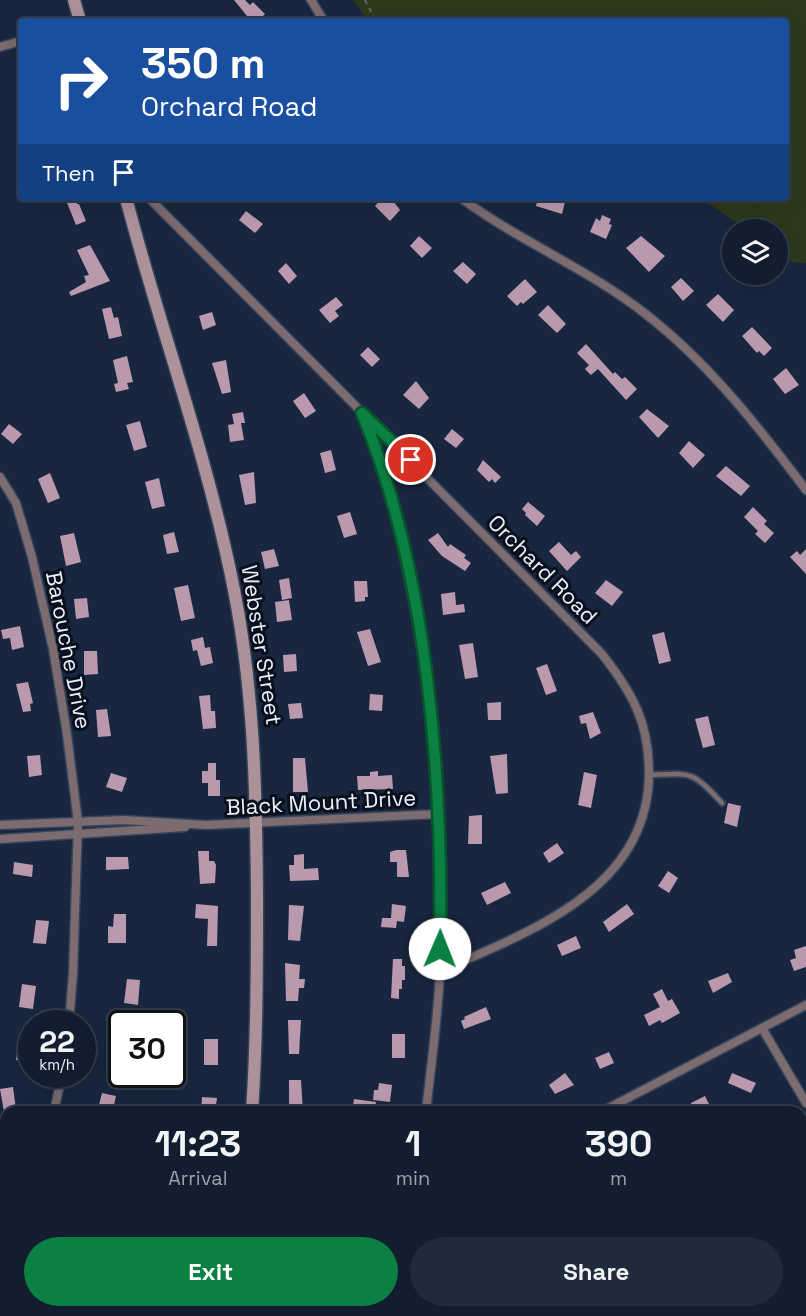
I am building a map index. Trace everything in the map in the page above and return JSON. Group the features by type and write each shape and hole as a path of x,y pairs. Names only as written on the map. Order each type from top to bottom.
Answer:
{"street":[{"path":"74,0 79,18"},
{"path":"311,0 322,18"},
{"path":"0,47 18,42"},
{"name":"Webster Street","path":"127,201 224,542 247,673 255,740 258,823 252,1106"},
{"name":"Orchard Road","path":"152,201 602,654 619,676 640,712 648,744 647,803 633,840 611,874 592,891 558,914 494,947 440,971"},
{"path":"464,201 499,226 594,278 666,331 737,402 806,490"},
{"path":"362,413 374,442 397,522 409,577 427,687 438,814 440,971 427,1106"},
{"name":"Barouche Drive","path":"0,477 16,503 24,526 45,615 62,701 78,822 74,974 70,1010"},
{"name":"Black Mount Drive","path":"0,839 77,836 206,825 438,814"},
{"name":"Black Mount Drive","path":"0,825 124,820 206,825"},
{"path":"612,1106 806,1005"},
{"path":"762,1028 806,1103"},
{"path":"55,1106 59,1088"}],"lane":[{"path":"649,775 683,773 697,778 722,803"}],"path":[{"path":"365,0 374,18"}],"green space":[{"path":"353,0 806,0 806,263 792,262 788,259 788,219 731,219 704,201 789,201 789,18 366,18"}],"building":[{"path":"234,0 245,0 250,5 253,2 265,14 261,18 249,18"},
{"path":"66,201 76,201 79,204 86,221 76,225"},
{"path":"379,201 393,201 400,210 390,221 375,206"},
{"path":"537,201 565,201 562,214 536,206"},
{"path":"246,211 263,224 255,233 239,220"},
{"path":"602,215 611,219 609,224 612,225 606,239 590,232 596,218 600,221"},
{"path":"419,236 432,248 422,258 410,246"},
{"path":"641,236 665,256 649,272 626,248"},
{"path":"90,245 110,281 71,296 69,292 86,282 84,276 89,275 77,250"},
{"path":"463,262 476,274 467,284 453,271"},
{"path":"286,263 297,276 289,284 278,271"},
{"path":"681,278 694,291 683,301 671,287"},
{"path":"525,279 537,292 523,304 521,302 517,306 507,296"},
{"path":"718,294 734,310 723,322 706,305"},
{"path":"336,297 343,305 335,311 339,316 330,323 319,310"},
{"path":"548,305 566,324 557,333 538,315"},
{"path":"111,307 114,318 118,317 122,336 109,339 102,309"},
{"path":"212,312 216,325 203,330 199,316"},
{"path":"752,327 772,348 764,356 759,351 757,353 742,336"},
{"path":"586,344 613,374 615,372 622,379 625,377 637,389 626,400 598,369 591,375 585,369 589,365 577,353"},
{"path":"368,347 380,359 372,367 360,355"},
{"path":"127,356 133,382 127,383 129,389 116,392 114,384 118,383 113,360"},
{"path":"226,360 231,392 222,394 212,363"},
{"path":"786,368 799,385 785,394 773,379"},
{"path":"416,381 429,398 419,409 403,395"},
{"path":"304,393 316,411 305,418 293,401"},
{"path":"647,409 669,426 658,438 639,417"},
{"path":"243,412 245,423 241,423 244,440 230,442 228,425 234,424 232,414"},
{"path":"140,421 147,447 134,451 126,425"},
{"path":"9,424 22,434 13,444 1,434"},
{"path":"452,429 464,439 456,448 444,439"},
{"path":"689,441 705,455 693,468 679,453"},
{"path":"331,450 336,470 325,473 320,453"},
{"path":"483,460 501,477 495,483 492,479 489,482 477,470"},
{"path":"726,466 750,486 741,496 716,476"},
{"path":"254,472 256,503 245,505 239,475"},
{"path":"50,473 60,498 48,503 38,479"},
{"path":"159,478 165,506 152,509 145,482"},
{"path":"528,502 545,516 537,526 522,509"},
{"path":"753,507 767,521 764,524 774,533 765,543 755,534 758,531 744,517"},
{"path":"350,512 357,534 344,538 337,516"},
{"path":"174,532 179,552 167,554 163,535"},
{"path":"74,533 81,562 66,566 60,536"},
{"path":"438,533 448,547 450,544 466,555 464,558 471,563 465,571 442,556 428,540"},
{"path":"559,542 571,555 576,551 581,557 567,571 549,551"},
{"path":"274,549 279,566 265,569 261,552"},
{"path":"806,549 806,574 790,557 797,551 800,555"},
{"path":"289,578 292,598 282,600 279,580"},
{"path":"606,580 623,592 612,606 595,593"},
{"path":"354,581 367,581 368,597 365,597 365,601 355,602"},
{"path":"188,585 195,618 181,621 174,588"},
{"path":"455,592 456,605 464,604 465,612 443,615 441,594"},
{"path":"87,598 89,617 76,619 74,599"},
{"path":"289,600 292,620 277,622 275,602"},
{"path":"20,626 24,647 12,650 10,638 3,639 1,630"},
{"path":"370,629 381,662 368,666 357,632"},
{"path":"664,632 671,661 659,664 652,635"},
{"path":"203,637 205,648 210,647 213,663 201,666 197,650 193,651 191,640"},
{"path":"473,643 478,677 465,679 459,645"},
{"path":"84,651 97,651 98,674 84,675"},
{"path":"296,654 297,671 284,672 283,655"},
{"path":"547,664 557,691 546,695 536,668"},
{"path":"28,682 33,703 30,704 31,711 23,712 16,684"},
{"path":"370,694 383,695 382,711 369,710"},
{"path":"210,695 211,711 215,711 216,728 203,729 199,696"},
{"path":"501,702 501,720 488,720 487,703"},
{"path":"301,703 303,718 290,719 288,704"},
{"path":"107,709 111,736 98,737 96,710"},
{"path":"593,712 601,733 590,739 586,723 581,724 579,716"},
{"path":"708,716 715,745 703,748 695,719"},
{"path":"507,754 508,793 496,794 490,756"},
{"path":"40,755 42,775 29,777 27,756"},
{"path":"293,758 305,758 308,792 293,792"},
{"path":"208,763 216,763 216,780 220,780 220,796 208,796 208,783 202,783 202,771 208,771"},
{"path":"378,771 378,776 392,775 393,789 358,790 357,776 370,776 370,772"},
{"path":"584,772 597,775 591,808 578,805"},
{"path":"111,773 127,778 122,792 106,787"},
{"path":"728,803 741,806 737,827 724,823"},
{"path":"482,815 482,844 468,844 469,816"},
{"path":"557,843 564,853 549,863 543,853"},
{"path":"406,850 409,877 397,877 397,862 390,862 390,852"},
{"path":"198,851 209,851 209,861 214,861 216,865 215,883 200,884"},
{"path":"304,854 304,869 318,868 319,880 290,881 289,865 294,865 294,855"},
{"path":"106,857 128,857 129,869 106,870"},
{"path":"14,862 33,865 32,877 13,874"},
{"path":"668,871 678,878 669,893 658,886"},
{"path":"505,882 511,893 487,905 481,893"},
{"path":"196,904 218,906 217,946 207,946 208,919 195,918"},
{"path":"392,904 406,906 404,922 397,921 396,928 381,927 382,918 391,918"},
{"path":"627,904 634,914 609,932 603,922"},
{"path":"289,905 304,906 300,941 288,940"},
{"path":"114,914 126,914 126,943 108,943 108,926 113,927"},
{"path":"36,920 49,921 46,944 33,943"},
{"path":"576,936 581,948 562,956 557,945"},
{"path":"806,946 806,967 794,971 790,960 796,958 794,950"},
{"path":"393,959 402,959 402,966 405,966 405,980 402,980 402,989 399,989 399,999 391,998"},
{"path":"285,963 300,965 299,979 305,979 304,988 299,988 298,1001 286,1001"},
{"path":"728,973 732,982 713,993 708,981"},
{"path":"127,979 140,980 138,1005 124,1003"},
{"path":"22,984 36,986 33,1009 19,1007"},
{"path":"662,989 668,1001 672,999 680,1013 662,1023 660,1020 649,1026 644,1015 660,1007 653,994"},
{"path":"486,1007 491,1019 464,1029 461,1021 465,1019 464,1017"},
{"path":"288,1020 301,1020 299,1054 289,1054"},
{"path":"392,1034 405,1034 405,1058 392,1058"},
{"path":"204,1039 218,1039 218,1065 204,1065"},
{"path":"609,1052 614,1063 600,1069 595,1058"},
{"path":"565,1073 574,1085 555,1094 549,1085"},
{"path":"732,1073 756,1083 751,1093 728,1083"},
{"path":"289,1080 301,1080 303,1106 289,1106"},
{"path":"379,1083 392,1085 390,1102 373,1100 374,1090 378,1090"},
{"path":"13,1087 15,1106 3,1106 0,1089"},
{"path":"102,1093 116,1096 114,1105 118,1106 99,1106"},
{"path":"705,1096 710,1106 692,1106 691,1103"},
{"path":"202,1097 217,1098 216,1106 201,1106"},
{"path":"354,1099 376,1102 376,1106 353,1106"}],"route":[{"path":"411,460 362,413 374,442 400,533 424,665 430,710 441,867 440,949"}]}
